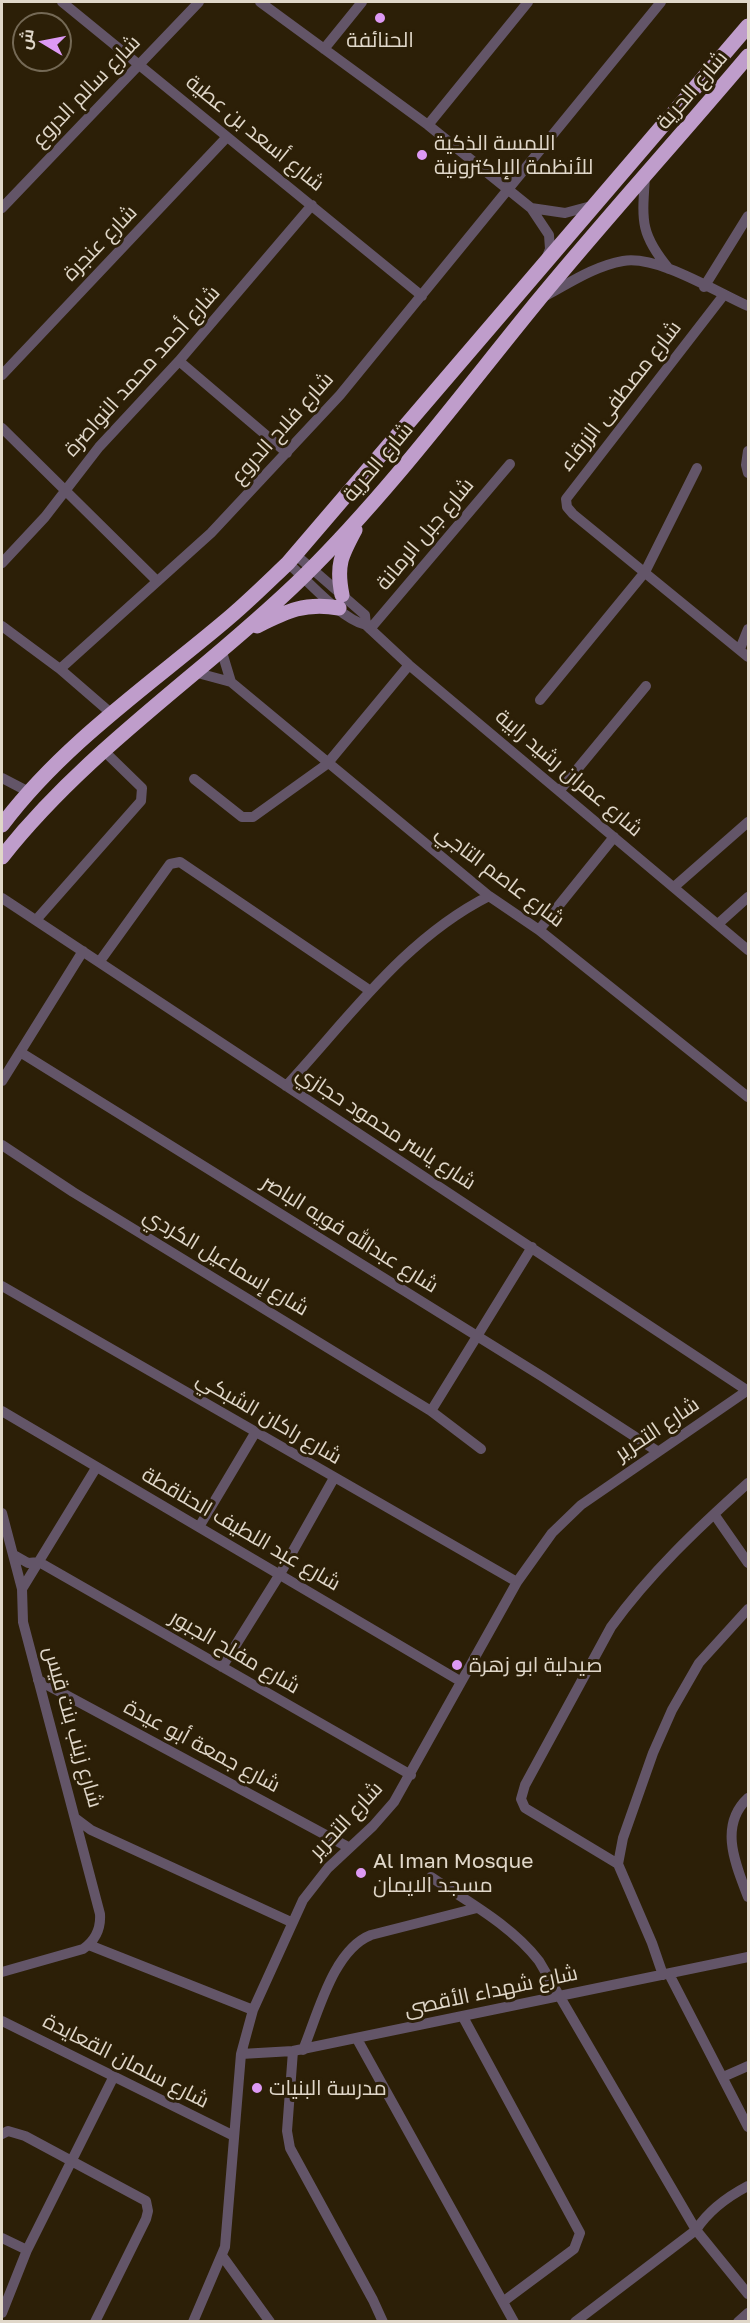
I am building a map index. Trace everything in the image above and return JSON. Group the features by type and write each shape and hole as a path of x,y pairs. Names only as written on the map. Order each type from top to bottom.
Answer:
{"highway":[{"name":"شارع الحرية","path":"2,825 28,792 112,714 225,621 292,559 748,26"},
{"name":"شارع الحرية","path":"2,857 42,808 102,749 241,634 307,572 364,513 539,299 748,56"},
{"path":"241,634 284,613 307,606 341,602 338,569 340,557 364,513"}],"street":[{"name":"شارع أسعد بن عطية","path":"62,2 141,64 226,138 312,205 422,296"},
{"name":"شارع سالم الدروع","path":"2,208 199,2"},
{"path":"260,2 428,124 531,208 549,235 550,249 544,264"},
{"path":"324,49 362,2"},
{"path":"428,124 528,2"},
{"name":"شارع فلاح الدروع","path":"60,669 211,533 340,395 662,2"},
{"name":"شارع عنجرة","path":"2,375 226,138"},
{"path":"645,177 643,225 657,254 669,269"},
{"name":"شارع أحمد محمد النواصرة","path":"2,563 45,518 64,490 99,447 178,361 312,205"},
{"path":"531,208 565,213 595,205"},
{"path":"704,286 748,216"},
{"path":"539,299 586,273 626,261 669,269 748,306"},
{"name":"شارع مصطفى الزرقاء","path":"723,296 566,499 567,507 573,514 744,653"},
{"path":"178,361 287,453"},
{"path":"2,428 157,580"},
{"path":"748,451 746,465 748,473"},
{"name":"شارع جبل الرمانة","path":"368,627 510,464"},
{"path":"540,700 645,572 697,468"},
{"name":"شارع عمران رشيد رابية","path":"292,559 341,602 358,623 368,627 748,950"},
{"path":"2,626 60,669 112,714"},
{"path":"744,653 748,629"},
{"path":"221,650 231,682"},
{"path":"194,778 248,819 327,764 409,664"},
{"name":"شارع عاصم التاجي","path":"194,672 231,682 327,764 489,896 539,930 748,1096"},
{"path":"560,790 646,686"},
{"path":"36,920 141,801 142,788 102,749"},
{"path":"2,778 28,792"},
{"path":"674,887 748,822"},
{"path":"539,930 615,837"},
{"path":"100,961 170,864 180,862 369,990"},
{"path":"286,1086 369,990 433,930 460,910 489,896"},
{"path":"718,924 748,897"},
{"name":"شارع ياسر محمود حجازي","path":"2,898 748,1391"},
{"path":"2,1081 83,951"},
{"name":"شارع عبدالله فويه الباصر","path":"20,1052 479,1337 657,1451"},
{"name":"شارع إسماعيل الكردي","path":"2,1145 73,1192 431,1411 481,1449"},
{"path":"431,1411 479,1337 532,1247"},
{"name":"شارع راكان الشبكي","path":"2,1286 517,1582"},
{"name":"شارع التحرير","path":"193,2322 222,2257 227,2232 241,2054 253,2010 291,1922 315,1882 383,1815 411,1775 460,1681 517,1582 563,1521 581,1505 657,1451 748,1391"},
{"name":"شارع عبد اللطيف الحناقطة","path":"2,1411 460,1681"},
{"path":"199,1527 255,1433"},
{"path":"22,1589 96,1468"},
{"path":"222,1667 280,1574 334,1478"},
{"path":"748,1483 663,1563 611,1627 522,1793 525,1808 618,1864 666,1974 748,2127"},
{"name":"شارع زينب بنت قيس","path":"2,1513 22,1589 21,1612 75,1818 91,1830 291,1922"},
{"path":"714,1514 748,1563"},
{"name":"شارع مفلح الجبور","path":"14,1555 28,1563 39,1562 411,1775"},
{"path":"618,1864 629,1817 672,1710 699,1663 748,1609"},
{"name":"شارع جمعة أبو عيدة","path":"38,1680 348,1847"},
{"path":"748,1798 740,1806 731,1837 732,1855 748,1897"},
{"path":"2,1972 77,1951 89,1945 97,1934 100,1914 75,1818"},
{"path":"431,1877 524,1943 539,1961 696,2230 748,2294"},
{"path":"382,2322 373,2300 290,2148 287,2131 298,2050 339,1963 355,1944 371,1935 477,1908"},
{"path":"89,1945 253,2010"},
{"name":"شارع شهداء الأقصى","path":"241,2054 298,2050 357,2039 748,1957"},
{"path":"462,2017 580,2233 574,2250 504,2301"},
{"name":"شارع سلمان القعايدة","path":"2,2023 234,2136"},
{"path":"357,2039 514,2322"},
{"path":"723,2078 748,2066"},
{"path":"2,2313 27,2250 114,2076"},
{"path":"2,2134 8,2131 25,2136 144,2198 148,2205 146,2219 95,2322"},
{"path":"575,2322 696,2230 710,2212 748,2186"},
{"path":"2,2238 27,2250"},
{"path":"222,2257 270,2322"},
{"path":"738,2322 748,2313"}],"place":[{"name":"الحنائفة","path":"380,18"},
{"name":"اللمسة الذكية للأنظمة الإلكترونية","path":"422,155"},
{"name":"صيدلية ابو زهرة","path":"457,1665"},
{"name":"Al Iman Mosque مسجد الايمان","path":"361,1873"},
{"name":"مدرسة البنيات","path":"257,2088"}]}
